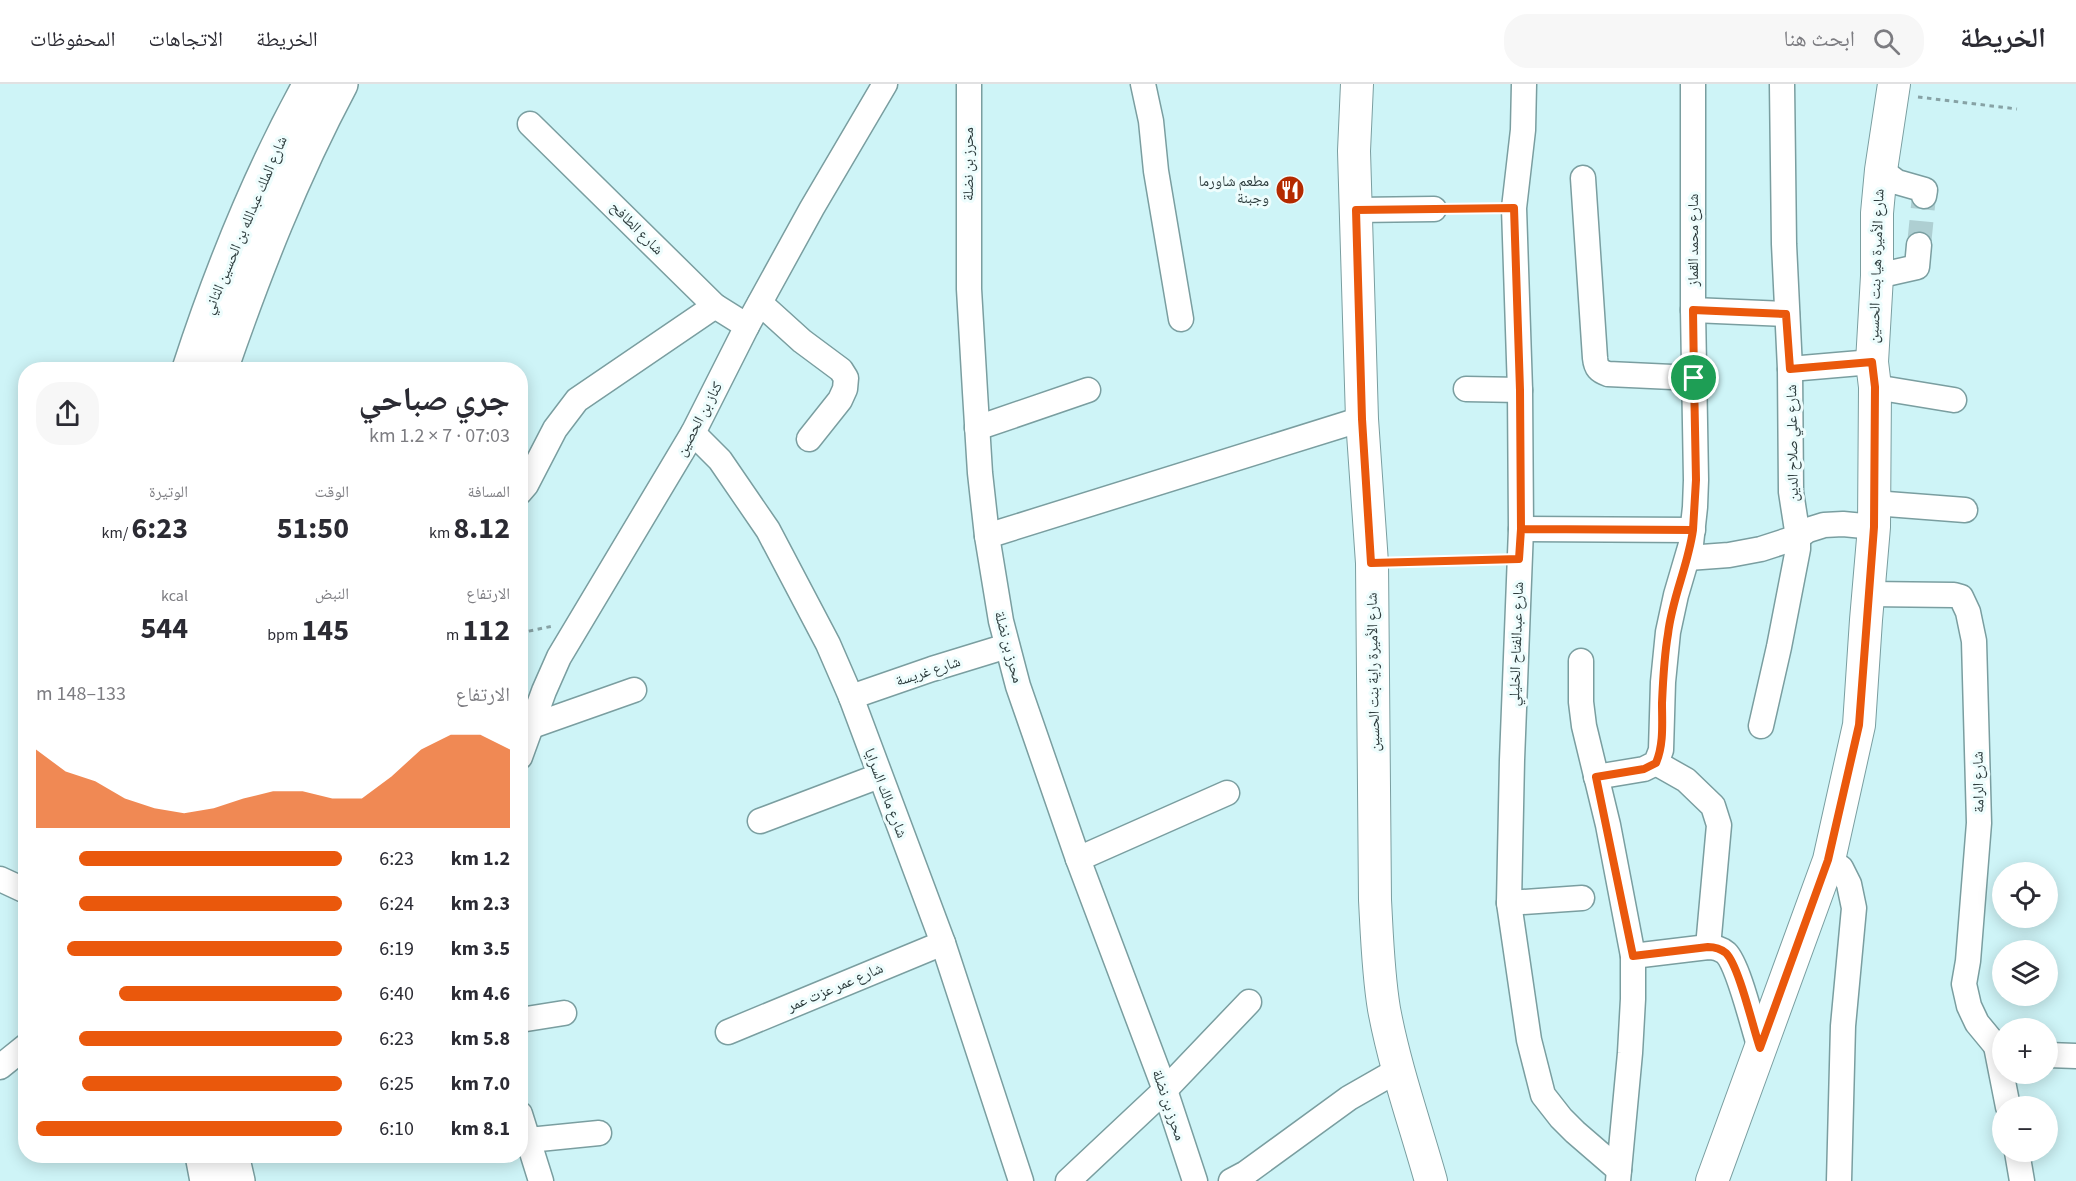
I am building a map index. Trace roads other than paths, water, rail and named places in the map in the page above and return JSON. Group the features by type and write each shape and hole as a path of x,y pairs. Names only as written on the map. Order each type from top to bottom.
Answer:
{"highway":[{"name":"شارع الملك عبدالله بن الحسين الثاني","path":"191,362 234,244 286,129 310,84"},
{"name":"شارع الملك عبدالله بن الحسين الثاني","path":"224,362 281,208 340,84"},
{"path":"204,1163 207,1181"},
{"path":"234,1163 238,1181"}],"main road":[{"name":"شارع الأميرة راية بنت الحسين","path":"1357,84 1354,151 1362,419 1371,563 1375,900 1378,954 1384,1008 1398,1070 1431,1181"},
{"name":"شارع الأميرة هيا بنت الحسين","path":"1712,1181 1828,860 1859,725 1874,515 1873,374 1878,213 1881,170 1893,89"}],"street":[{"name":"كناز بن الحصين","path":"528,736 544,691 560,657 693,433 747,326 812,208 885,84"},
{"name":"محرز بن نضلة","path":"969,84 969,289 977,428 987,536 995,591 1021,695 1078,859 1166,1090 1195,1181"},
{"path":"1143,84 1151,121 1156,171 1180,320"},
{"name":"شارع عبدالفتاح الخليلي","path":"1524,84 1523,130 1514,208 1520,390 1521,529 1512,749 1509,903 1529,1040 1543,1095 1561,1118 1618,1175"},
{"name":"شارع محمد القماز","path":"1656,763 1661,750 1663,682 1668,632 1676,595 1688,558 1693,530 1696,480 1693,84"},
{"name":"شارع علي صلاح الدين","path":"1761,726 1794,571 1798,537 1791,492 1782,84"},
{"name":"شارع الطافح","path":"530,124 715,306 747,326"},
{"path":"1881,170 1897,182 1925,190 1924,196"},
{"path":"1583,178 1597,367 1608,374 1694,378"},
{"path":"1356,210 1434,209"},
{"path":"1877,276 1917,267 1919,245"},
{"path":"760,303 802,341 841,370 846,378 845,389 840,400 809,439"},
{"path":"528,481 555,429 577,400 715,306"},
{"path":"1693,310 1786,314"},
{"path":"1790,369 1873,374 1954,400"},
{"path":"1466,389 1520,390"},
{"path":"977,428 1088,390"},
{"path":"987,536 1362,419"},
{"name":"شارع مالك السرايا","path":"693,433 720,460 768,530 828,644 851,697 943,943 1022,1181"},
{"path":"1688,558 1747,552 1779,544 1824,525 1843,524 1874,515 1965,510"},
{"path":"1521,529 1693,530"},
{"name":"شارع الرامة","path":"1868,594 1954,595 1961,597 1968,612 1974,641 1979,823 1968,961 1964,984 1969,1006 1977,1023 1992,1039"},
{"name":"شارع غريسة","path":"851,697 1007,646"},
{"path":"1581,661 1583,717 1633,956 1634,999 1618,1175"},
{"path":"532,726 634,690"},
{"path":"1596,777 1644,769 1656,763 1690,778 1713,806 1719,825 1708,947"},
{"path":"760,821 879,776"},
{"path":"1078,859 1227,793"},
{"path":"1828,860 1841,868 1849,884 1854,908 1843,1026 1839,1181"},
{"path":"0,881 18,888"},
{"path":"1509,903 1582,898"},
{"name":"شارع عمر عزت عمر","path":"728,1032 943,943"},
{"path":"1633,956 1708,947 1714,947 1725,953 1736,971 1760,1048"},
{"path":"1068,1181 1166,1090 1249,1002"},
{"path":"528,1019 564,1013"},
{"path":"0,1068 18,1053"},
{"path":"2058,1055 2076,1056"},
{"path":"1242,1178 1349,1098 1398,1070"},
{"path":"528,1129 599,1133"},
{"path":"528,1141 541,1181"},
{"path":"2019,1162 2022,1181"}],"tunnel":[{"path":"1919,245 1924,196"}],"place":[{"name":"مطعم شاورما وجبنة","path":"1290,190"}]}
